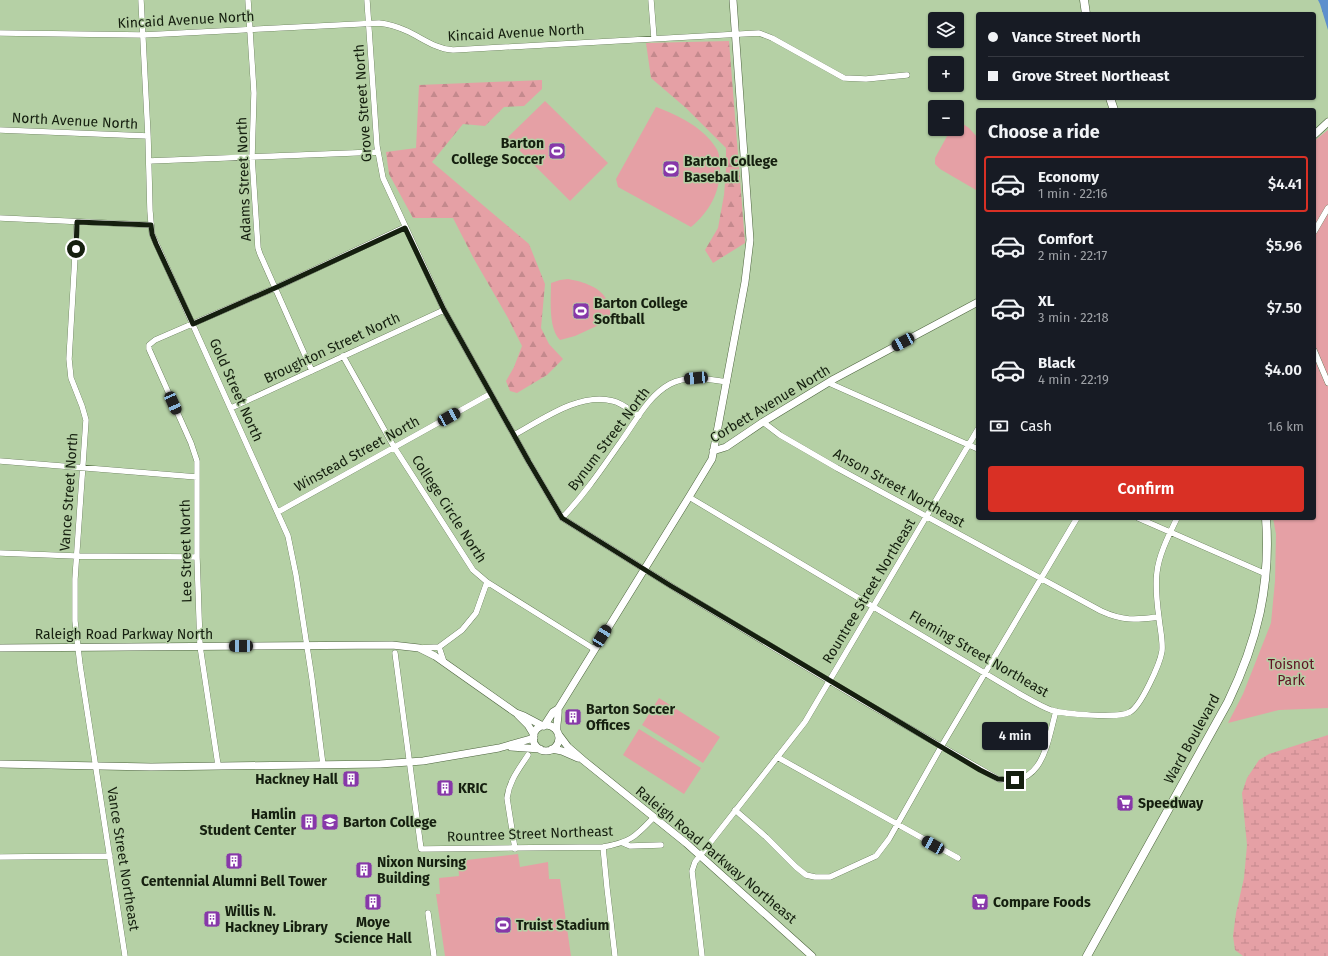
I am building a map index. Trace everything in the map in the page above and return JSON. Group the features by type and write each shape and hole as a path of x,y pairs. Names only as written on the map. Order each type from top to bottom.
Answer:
{"main road":[{"path":"1084,0 1086,12"},
{"name":"Ward Boulevard","path":"1087,956 1238,682 1257,630 1262,608 1266,574 1266,520"}],"street":[{"name":"Gold Street North","path":"141,0 144,35 152,234 288,536 292,552 307,646 322,765"},
{"name":"Adams Street North","path":"248,0 254,93 252,157 258,248 312,371"},
{"name":"Grove Street North","path":"367,0 378,152 383,178 444,310 490,394 562,518 644,570 941,747 998,779 1009,781 1021,779 1033,772 1040,764 1044,756 1056,711"},
{"path":"651,0 654,38"},
{"path":"714,451 748,266 750,240 733,0"},
{"name":"Kincaid Avenue North","path":"0,33 144,35 379,22 406,30 443,49 759,33 764,34 844,78 866,79 907,75"},
{"path":"1316,133 1328,122"},
{"name":"North Avenue North","path":"0,130 148,136"},
{"path":"149,161 378,152"},
{"path":"1316,229 1328,208"},
{"path":"0,218 151,225"},
{"name":"Vance Street North","path":"77,222 69,359 71,378 86,420 76,556 75,599 78,647 96,766"},
{"path":"193,324 405,228"},
{"name":"Corbett Avenue North","path":"543,726 553,712 558,709 712,459 714,451 726,447 763,422 829,382 976,303"},
{"name":"Broughton Street North","path":"231,408 444,310"},
{"name":"Lee Street North","path":"193,324 155,340 149,345 149,349 192,443 197,461 197,557 200,646 218,765"},
{"name":"College Circle North","path":"343,356 394,447 474,570 487,582 594,649"},
{"path":"1316,356 1328,383"},
{"name":"Bynum Street North","path":"562,518 591,485 653,397 670,384 678,381 696,378 727,382"},
{"path":"829,382 976,448"},
{"name":"Winstead Street North","path":"278,512 490,394"},
{"path":"514,435 564,408 587,400 602,399 613,401 639,416"},
{"name":"Anson Street Northeast","path":"763,422 793,443 1100,611 1132,620 1159,617"},
{"name":"Rountree Street Northeast","path":"702,956 692,871 695,862 805,722 976,433"},
{"path":"0,461 197,477"},
{"name":"Fleming Street Northeast","path":"689,497 1041,706 1056,711 1076,714 1116,715 1128,713 1133,709 1157,670 1162,651 1156,586 1157,570 1159,561 1176,520"},
{"path":"735,810 806,875 823,878 830,877 876,856 882,850 897,825 941,747 1076,520"},
{"path":"1143,520 1266,574"},
{"path":"0,553 76,556 197,557"},
{"path":"419,648 439,647 462,630 469,623 478,608 487,582"},
{"name":"Raleigh Road Parkway North","path":"0,648 392,645 419,648 436,656 516,713 528,725 534,736"},
{"path":"439,647 444,662"},
{"path":"395,653 409,762"},
{"name":"Corbett Avenue North","path":"558,709 556,724 558,733"},
{"name":"Raleigh Road Parkway North","path":"516,713 543,726"},
{"path":"505,747 540,749 548,751 558,743 558,733 552,727 543,726 536,731 534,736 535,743 540,749"},
{"name":"Raleigh Road Parkway Northeast","path":"558,733 568,747 700,855 812,956"},
{"path":"0,764 151,767 380,764 423,761 505,747 534,736"},
{"name":"Raleigh Road Parkway Northeast","path":"552,749 562,751 583,760"},
{"path":"515,848 507,798 508,790 514,776 528,755"},
{"path":"777,757 958,858"},
{"name":"Rountree Street Northeast","path":"409,762 420,849 603,847 622,843 636,836 654,817"},
{"name":"Vance Street Northeast","path":"96,766 125,956"},
{"path":"622,843 630,846 661,845"},
{"path":"603,847 615,956"},
{"path":"0,857 110,856"},
{"path":"428,914 434,956"}],"green space":[{"path":"729,41 745,243 713,263 705,250 718,228 724,195 726,148 686,108 651,78 646,43"},
{"path":"542,80 542,89 524,106 504,107 485,126 463,124 432,162 529,244 545,284 541,328 549,344 563,359 547,375 517,393 510,391 506,381 514,367 522,346 508,318 474,259 453,218 413,218 389,174 386,152 416,148 419,85"},
{"name":"Barton College Soccer","path":"545,101 608,163 570,201 507,138"},
{"name":"Barton College Baseball","path":"656,107 681,118 698,128 711,141 720,158 719,178 716,194 703,215 691,227 618,187 616,179"},
{"path":"964,125 969,128 976,136 976,190 940,169 935,164 935,158 947,136 964,136"},
{"name":"Toisnot Park","path":"1328,130 1328,708 1279,710 1228,723 1243,694 1271,623 1275,581 1276,534 1273,520 1316,520 1316,139"},
{"name":"Barton College Softball","path":"568,279 593,287 602,293 608,302 612,319 575,336 560,340 556,335 552,321 551,283"},
{"path":"659,698 720,737 703,763 642,725"},
{"path":"639,729 701,768 684,794 623,755"},
{"path":"1328,735 1328,956 1243,956 1235,950 1233,936 1236,913 1244,878 1247,845 1242,793 1247,778 1259,760 1269,754"},
{"name":"Truist Stadium","path":"518,854 520,867 548,862 549,879 560,879 571,956 445,956 436,894 440,894 439,878 459,876 458,861"}],"water":[{"path":"1318,0 1328,0 1328,30 1320,4"}],"place":[{"name":"Barton College Soccer","path":"557,151"},
{"name":"Barton College Baseball","path":"671,169"},
{"name":"Barton College Softball","path":"581,311"},
{"name":"Barton Soccer Offices","path":"573,717"},
{"name":"Hackney Hall","path":"351,779"},
{"name":"KRIC","path":"445,788"},
{"name":"Speedway","path":"1125,803"},
{"name":"Hamlin Student Center","path":"309,822"},
{"name":"Barton College","path":"330,822"},
{"name":"Centennial Alumni Bell Tower","path":"234,861"},
{"name":"Nixon Nursing Building","path":"364,870"},
{"name":"Moye Science Hall","path":"373,902"},
{"name":"Compare Foods","path":"980,902"},
{"name":"Willis N. Hackney Library","path":"212,919"},
{"name":"Truist Stadium","path":"503,925"}],"route":[{"path":"76,249 77,222 151,225 152,234 156,244 193,324 405,228 444,310 490,394 562,518 671,586 980,770 998,779 1009,781 1015,780"}]}
